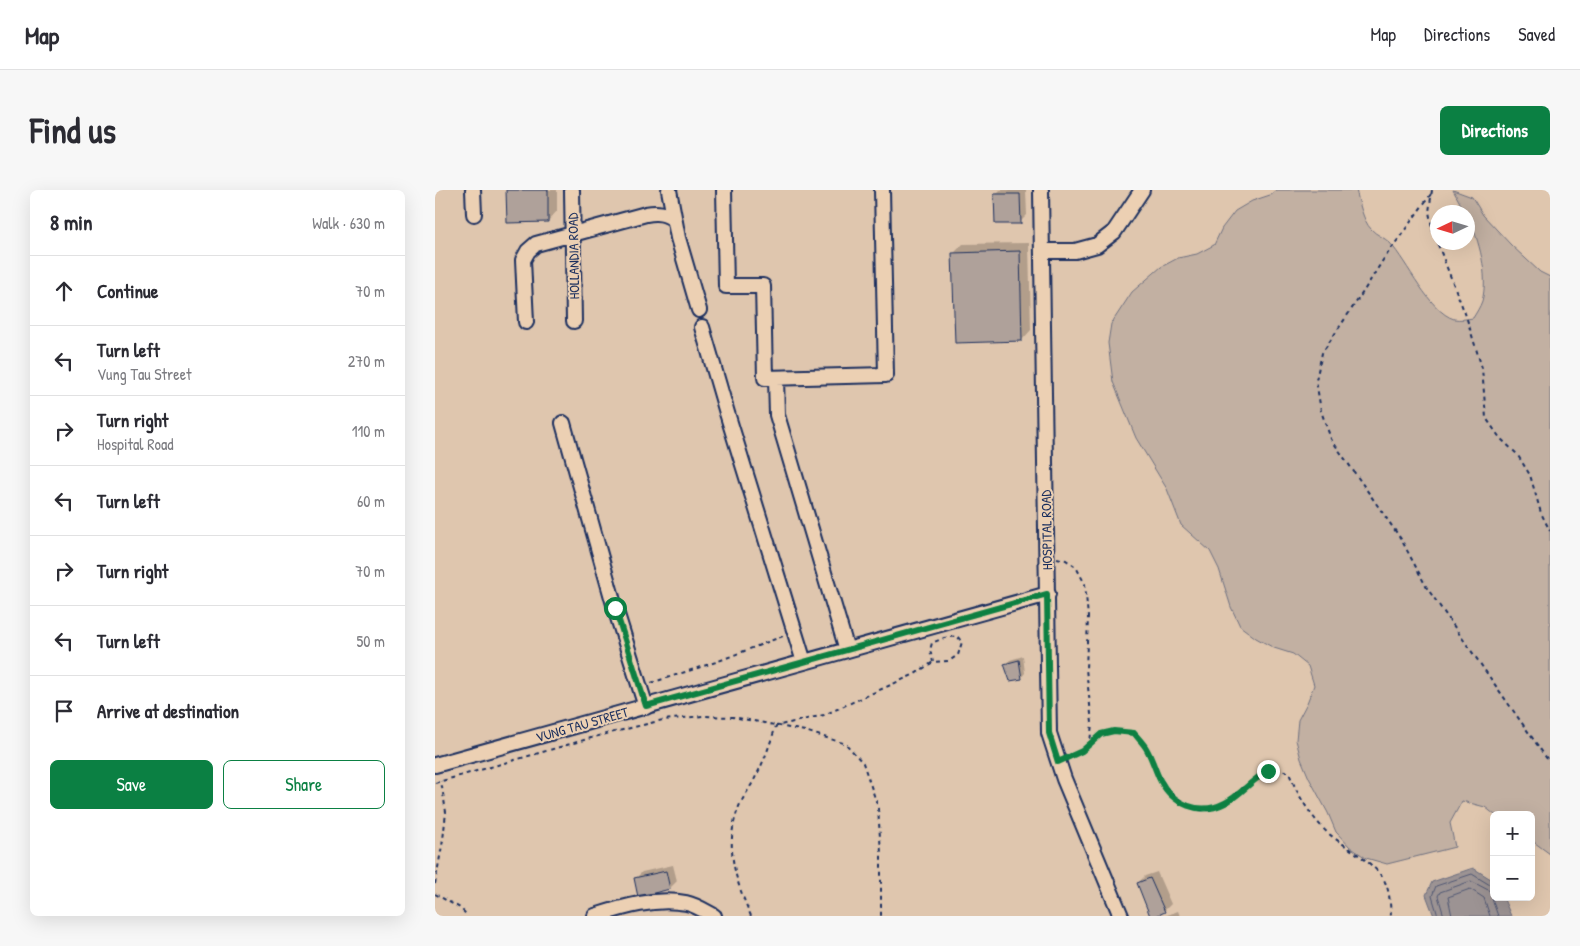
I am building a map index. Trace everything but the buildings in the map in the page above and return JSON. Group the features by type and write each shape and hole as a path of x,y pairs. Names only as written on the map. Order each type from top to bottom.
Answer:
{"street":[{"path":"473,190 474,214"},
{"name":"HOLLANDIA ROAD","path":"572,190 574,321"},
{"path":"669,190 674,219 699,310"},
{"path":"724,190 726,286 763,286 765,378 885,375 882,190"},
{"name":"HOSPITAL ROAD","path":"1041,190 1049,733 1058,762 1121,916"},
{"path":"1043,251 1075,251 1097,245 1114,232 1142,190"},
{"path":"527,322 523,260 528,251 536,244 658,212 674,219"},
{"path":"702,327 804,662"},
{"path":"776,378 777,415 847,650"},
{"path":"563,423 615,608 646,706"},
{"name":"VUNG TAU STREET","path":"435,766 1047,594"},
{"path":"595,916 618,908 670,901 687,903 714,916"}],"path":[{"path":"1432,190 1429,212 1433,232 1466,316 1482,368 1487,418 1500,438 1517,454 1530,475 1541,513 1550,532"},
{"path":"1431,194 1383,260 1322,353 1316,380 1321,411 1331,439 1401,539 1427,588 1550,763"},
{"path":"1047,557 1066,560 1076,567 1085,584 1088,617 1086,669 1092,723 1090,743"},
{"path":"640,687 740,653 794,631"},
{"path":"776,726 832,712 915,674 933,662 949,661 958,655 962,642 957,636 944,638 932,643 930,650 933,662"},
{"path":"435,783 598,736 663,720 703,716 733,717 805,731 845,744 863,764 877,807 881,853 881,916"},
{"path":"751,916 740,891 732,862 733,832 738,809 760,769 776,726"},
{"path":"1058,762 1082,751 1101,734 1114,731 1134,733 1146,746 1161,782 1172,796 1187,806 1201,810 1211,809 1227,803 1256,777 1268,771 1283,770 1289,773 1294,786 1314,817 1328,833 1370,865 1385,880 1390,898 1391,916"},
{"path":"435,884 446,812 441,781"},
{"path":"435,894 459,908 468,916"}],"shaded area":[{"path":"1276,190 1356,190 1362,211 1371,229 1390,243 1397,251 1419,286 1436,307 1445,315 1454,319 1473,318 1479,308 1484,291 1484,269 1475,234 1475,205 1461,205 1453,190 1472,197 1483,215 1511,245 1540,272 1550,277 1550,854 1535,843 1535,811 1490,811 1485,807 1462,801 1450,823 1455,847 1387,864 1366,858 1350,847 1336,832 1309,778 1296,740 1298,720 1314,685 1308,666 1293,654 1274,648 1240,626 1231,607 1219,569 1210,551 1181,525 1167,489 1136,438 1113,382 1108,343 1111,324 1132,292 1161,267 1178,258 1197,254 1214,245 1222,228 1235,211 1252,201 1270,195"}],"water":[{"path":"1473,868 1490,879 1490,901 1505,901 1511,916 1434,916 1426,895 1432,882"}],"route":[{"path":"615,608 646,706 1047,594 1049,733 1058,762 1082,751 1101,734 1114,731 1134,733 1146,746 1161,782 1172,796 1187,806 1201,810 1211,809 1227,803 1256,777 1268,771"}]}
